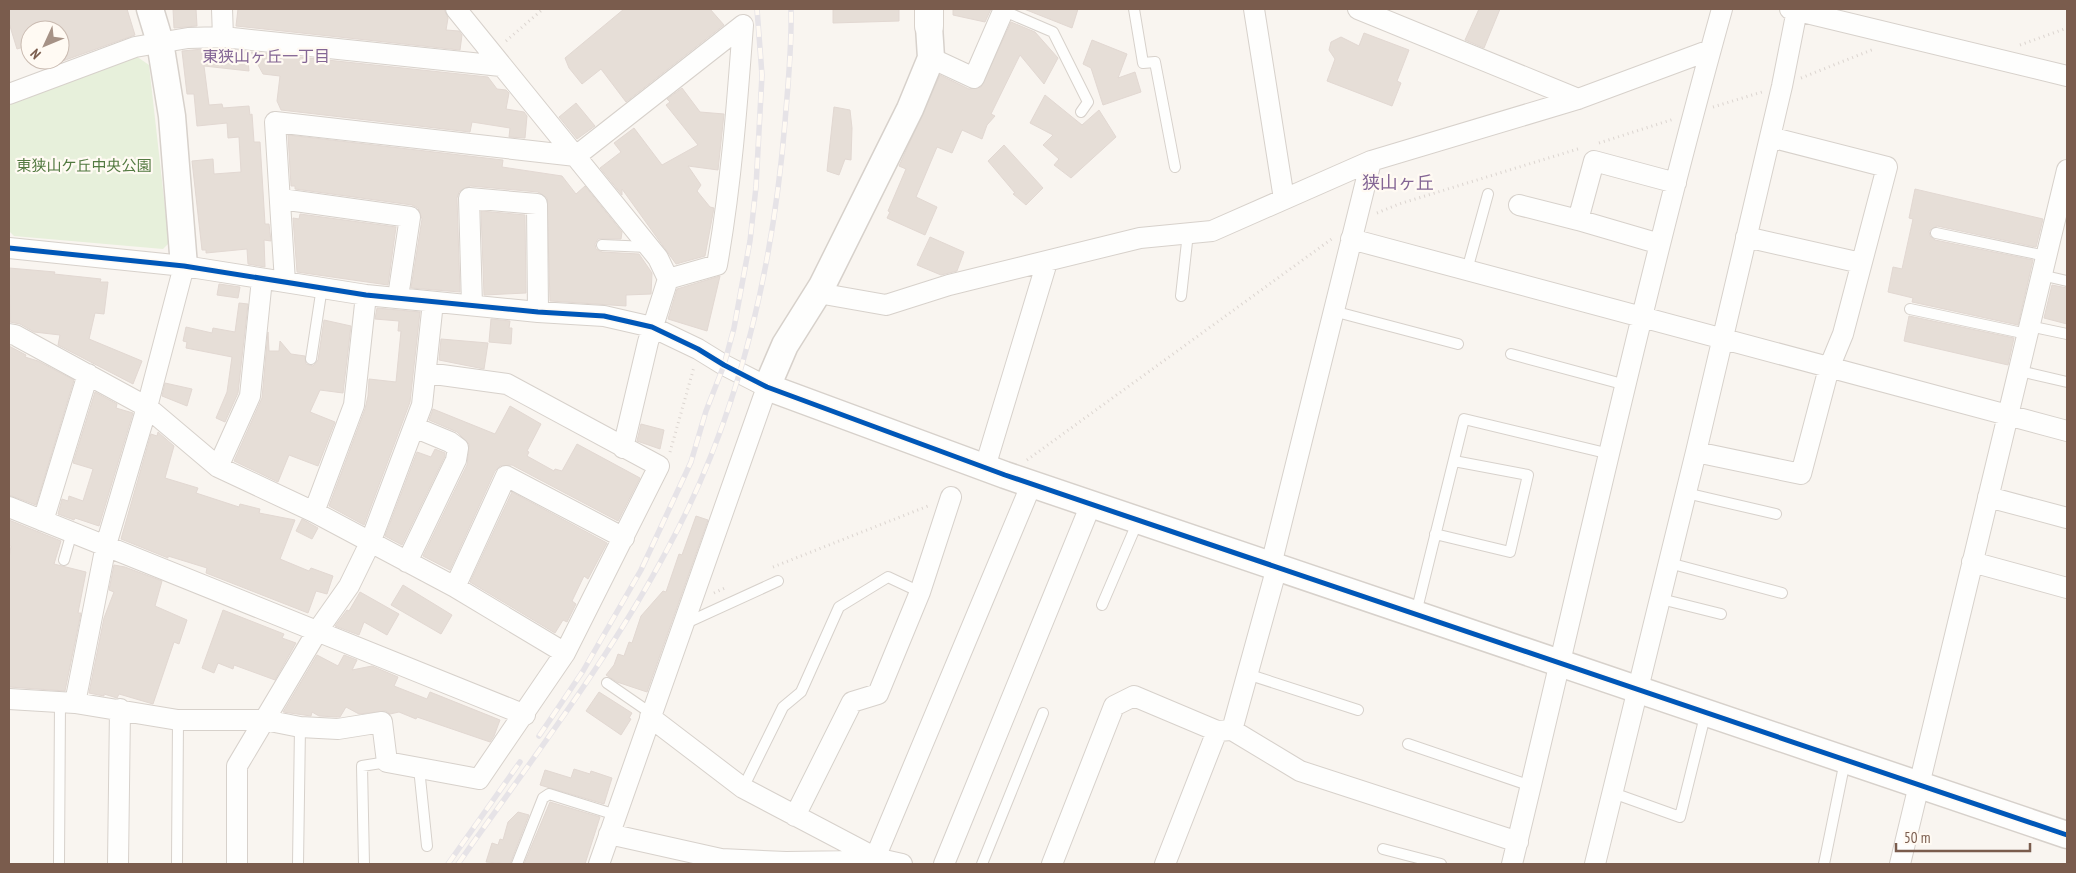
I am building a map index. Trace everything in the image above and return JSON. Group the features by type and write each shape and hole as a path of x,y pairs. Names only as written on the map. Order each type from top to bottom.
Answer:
{"street":[{"path":"67,703 106,545 147,407 184,266 172,116 160,42 150,9"},
{"path":"222,9 222,37"},
{"path":"456,9 658,258 668,279 652,327 622,448"},
{"path":"1254,9 1284,199"},
{"path":"1358,9 1578,99"},
{"path":"1512,864 1642,317 1693,114 1722,9"},
{"path":"1595,864 1661,599 1782,86 1794,9 2067,76"},
{"path":"931,58 974,78 1004,10"},
{"path":"599,864 767,387 785,345 818,293 910,109 931,58 929,17"},
{"path":"285,282 275,122 576,156 743,25 732,158 717,265 668,279"},
{"path":"9,94 135,47 160,42 222,37 497,59"},
{"path":"818,293 886,305 949,286 1140,238 1212,231 1371,161 1578,99 1710,50"},
{"path":"1696,452 1801,474 1828,368 1843,334 1887,167 1770,137"},
{"path":"1164,864 1247,674 1333,311 1371,161"},
{"path":"1578,220 1594,161 1676,183"},
{"path":"1900,864 2020,370 2043,266 2065,194 2067,170"},
{"path":"472,305 469,198 537,204 538,312"},
{"path":"281,199 410,217 398,297"},
{"path":"1519,205 1660,244"},
{"path":"1354,230 1467,270 2067,431"},
{"path":"1746,238 1861,263"},
{"path":"9,248 184,266 366,295 538,312 604,316 652,327 698,349 767,387 995,471 2067,835"},
{"path":"995,471 1047,262"},
{"path":"218,467 250,396 262,279"},
{"path":"314,512 354,405 366,295"},
{"path":"237,864 237,766 318,630 349,586 370,543 422,405 427,373 433,302"},
{"path":"9,334 88,374 147,407 218,467 314,512 455,587 565,653"},
{"path":"9,699 120,709 178,720 265,720 300,727 338,729 382,722 387,762 479,779 565,653 659,466 622,448 508,384 427,373"},
{"path":"43,521 88,374"},
{"path":"407,562 456,460 458,448 450,442 414,427"},
{"path":"455,587 506,476 624,538"},
{"path":"870,862 1032,483"},
{"path":"795,816 852,702 878,694 920,592 951,497"},
{"path":"1988,497 2067,518"},
{"path":"944,864 1091,504"},
{"path":"9,507 525,714"},
{"path":"1972,562 2067,588"},
{"path":"1052,864 1114,706 1134,696 1224,730 1300,771 1518,842"},
{"path":"118,864 120,709"},
{"path":"651,715 743,788 795,816 870,862"},
{"path":"610,834 720,862 870,862 902,864"}],"lane":[{"path":"1134,9 1143,63 1155,62 1175,167"},
{"path":"1004,10 1053,32 1088,102 1081,112"},
{"path":"1467,270 1488,194"},
{"path":"1181,296 1188,233"},
{"path":"1936,234 2043,266 2067,281"},
{"path":"602,245 649,247"},
{"path":"311,359 322,287"},
{"path":"1910,308 2028,330 2067,334"},
{"path":"1333,311 1458,344"},
{"path":"1511,354 1626,385"},
{"path":"2020,370 2067,382"},
{"path":"1415,614 1464,420 1610,454"},
{"path":"1435,534 1510,552 1528,475 1454,461"},
{"path":"1686,493 1776,514"},
{"path":"1102,605 1138,520"},
{"path":"64,560 72,532"},
{"path":"1669,563 1782,594"},
{"path":"743,788 783,707 801,692 839,607 888,577 920,592"},
{"path":"683,624 778,581"},
{"path":"1661,599 1721,614"},
{"path":"1247,674 1358,710"},
{"path":"606,683 651,715"},
{"path":"59,864 67,703"},
{"path":"1613,793 1680,817 1706,712"},
{"path":"982,864 1043,713"},
{"path":"177,864 178,720"},
{"path":"298,864 300,727"},
{"path":"1408,744 1531,786"},
{"path":"1824,864 1845,761"},
{"path":"364,864 362,766 387,762"},
{"path":"419,768 427,846"},
{"path":"517,864 542,798 549,794 616,815"},
{"path":"1383,849 1441,864"}],"path":[{"path":"497,59 543,9"},
{"path":"1987,57 2067,28"},
{"path":"1598,143 1782,86 1905,37"},
{"path":"995,471 1063,436 1354,230 1399,204 1588,146"},
{"path":"659,466 674,445 698,349"},
{"path":"769,569 951,497"},
{"path":"691,603 734,584"}],"green space":[{"name":"東狭山ケ丘中央公園","path":"136,56 149,65 169,243 163,249 14,236 9,231 9,105"}],"building":[{"path":"9,9 127,9 135,35 70,58 70,20 20,20 20,48 17,49 9,23"},
{"path":"173,9 196,9 197,26 174,28"},
{"path":"238,9 444,9 448,18 446,30 459,31 462,35 460,50 236,26"},
{"path":"624,9 710,9 724,25 626,102 601,69 582,84 569,68 565,58"},
{"path":"833,9 899,9 899,21 833,23"},
{"path":"953,9 991,9 985,22 953,15"},
{"path":"1024,9 1078,9 1072,28"},
{"path":"1479,9 1500,9 1484,48 1465,40"},
{"path":"1011,22 1035,32 1058,58 1044,84 1020,55 991,114 995,116 987,125 982,139 962,130 952,153 937,147 916,197 937,207 925,235 887,218 890,212 888,211 906,169 899,166 940,75 969,89 981,87"},
{"path":"1364,33 1409,50 1397,81 1401,83 1392,106 1327,81 1335,59 1329,50 1331,42 1341,37 1359,46"},
{"path":"1092,40 1127,54 1118,78 1135,72 1141,92 1103,105 1091,68 1083,64"},
{"path":"203,49 232,54 233,50 247,51 249,71 204,66 209,105 222,104 223,108 249,106 250,115 252,114 254,142 260,142 265,224 269,224 271,241 264,240 265,267 248,264 247,249 206,253 206,250 202,250 192,161 213,159 214,174 241,172 239,137 228,138 227,123 197,126 194,94 187,94 182,51"},
{"path":"251,52 488,77 497,89 506,90 509,93 506,109 524,112 527,116 525,138 509,137 510,128 472,122 470,132 281,110 277,101 280,76 263,74"},
{"path":"682,88 700,112 724,114 718,170 688,166 701,185 697,191 710,207 714,208 705,256 676,264 622,189 622,195 600,168 621,152 614,143 634,128 662,165 698,145 666,105 670,102 667,99"},
{"path":"1045,95 1082,125 1099,110 1116,137 1071,178 1054,165 1059,159 1043,145 1053,135 1030,123"},
{"path":"576,103 595,126 577,139 559,117"},
{"path":"834,107 850,110 852,128 851,160 845,159 839,175 827,171"},
{"path":"288,135 503,160 502,167 562,176 576,194 585,186 622,232 621,239 598,239 595,244 596,249 602,252 639,254 652,273 651,294 626,295 626,306 550,301 547,198 538,192 470,186 459,192 457,198 460,292 411,288 422,219 418,208 412,205 295,189 295,186 291,186"},
{"path":"1004,145 1043,188 1026,205 1013,194 1015,193 988,161"},
{"path":"1915,189 2043,219 2036,247 1937,226 1929,231 1930,236 1935,240 2033,260 2018,325 1912,302 1913,298 1888,292 1893,267 1902,269 1913,219 1909,218"},
{"path":"481,211 525,215 526,293 484,295"},
{"path":"300,214 396,227 388,285 297,272 293,218 299,219"},
{"path":"930,237 964,252 957,271 941,275 917,265"},
{"path":"9,268 55,272 54,274 101,279 100,282 108,282 104,314 95,313 89,339 142,361 133,384 58,345 60,335 34,332 20,324 10,322"},
{"path":"720,276 707,331 668,319 677,289"},
{"path":"219,284 240,287 238,298 217,295"},
{"path":"2052,285 2067,288 2067,324 2044,318"},
{"path":"239,303 248,304 238,393 225,422 216,418 227,392 232,357 186,348 187,342 183,341 186,327 212,333 213,328 235,332"},
{"path":"377,308 420,312 410,402 364,525 329,506 365,409 369,379 396,382 401,331 398,331 399,321 375,319"},
{"path":"1909,316 2014,338 2008,365 1904,341"},
{"path":"491,319 510,321 509,328 512,328 511,344 489,342"},
{"path":"324,320 351,326 343,393 320,390 310,412 335,422 318,466 289,455 278,482 234,461 262,398 268,332 269,351 279,351 280,341 291,354 305,356 306,364 313,366 318,360"},
{"path":"441,339 488,343 484,369 439,360"},
{"path":"9,346 26,355 25,357 38,361 74,380 36,505 9,495"},
{"path":"165,383 192,389 187,406 162,396"},
{"path":"95,392 117,404 116,408 133,413 99,526 58,514 62,499 68,501 69,496 83,501 93,469 73,463"},
{"path":"510,406 541,424 527,451 529,452 527,456 554,471 555,469 562,471 577,444 640,478 618,521 512,465 500,466 495,471 450,570 423,556 467,465 469,444 457,432 429,420 433,409 495,434"},
{"path":"641,424 664,430 660,449 637,441"},
{"path":"158,432 174,446 165,478 198,488 196,493 239,507 240,504 260,509 259,513 295,520 280,559 309,571 311,568 333,576 327,594 316,591 308,613 206,573 207,568 168,556 168,558 121,539 151,434 157,436"},
{"path":"435,449 445,453 445,456 402,545 385,536 417,452 431,457"},
{"path":"512,492 607,543 588,579 584,576 572,601 576,604 567,622 563,620 555,633 470,582"},
{"path":"696,516 708,520 647,692 617,682 606,675 614,665 618,654 624,656 629,642 632,643 641,616 663,591 666,592 679,554 682,555"},
{"path":"302,519 318,528 312,539 296,531"},
{"path":"9,520 61,541 54,564 86,572 78,613 81,613 65,691 9,687 9,558 11,546 9,545"},
{"path":"114,565 125,567 162,581 155,606 187,620 179,644 174,642 153,704 119,694 117,698 104,694 104,696 89,693 104,618 114,592 109,590"},
{"path":"403,585 452,615 441,634 391,605"},
{"path":"360,592 399,614 387,635 364,622 359,635 335,626 347,610 349,611"},
{"path":"223,610 284,634 282,638 296,643 275,680 234,665 233,669 218,663 214,673 202,668"},
{"path":"317,655 338,666 344,655 357,660 352,670 372,666 398,677 394,686 427,699 430,692 500,720 494,736 490,742 399,712 390,714 386,711 359,714 346,707 340,717 337,717 319,716 312,712 311,716 283,712"},
{"path":"599,692 632,713 629,718 631,719 621,735 586,711"},
{"path":"574,769 590,774 591,771 612,778 604,804 540,785 545,770 571,778"},
{"path":"550,802 600,817 585,864 524,864"},
{"path":"518,812 529,815 510,864 486,862 492,843 498,845 500,839 503,840 508,822"}],"railway":[{"path":"539,736 583,671 641,570 691,462 706,411 724,365 734,328 750,241 756,187 762,75 757,9"},
{"path":"458,864 569,708 621,629 669,546 694,496 715,445 749,340 772,232 785,122 791,9"},
{"path":"448,864 520,762"}],"cycle path":[{"path":"9,248 184,266 366,295 538,312 604,316 652,327 698,349 767,387 1005,475 2067,835"}],"district":[{"name":"東狭山ヶ丘一丁目","path":"266,56"},
{"name":"狭山ヶ丘","path":"1398,183"}]}
